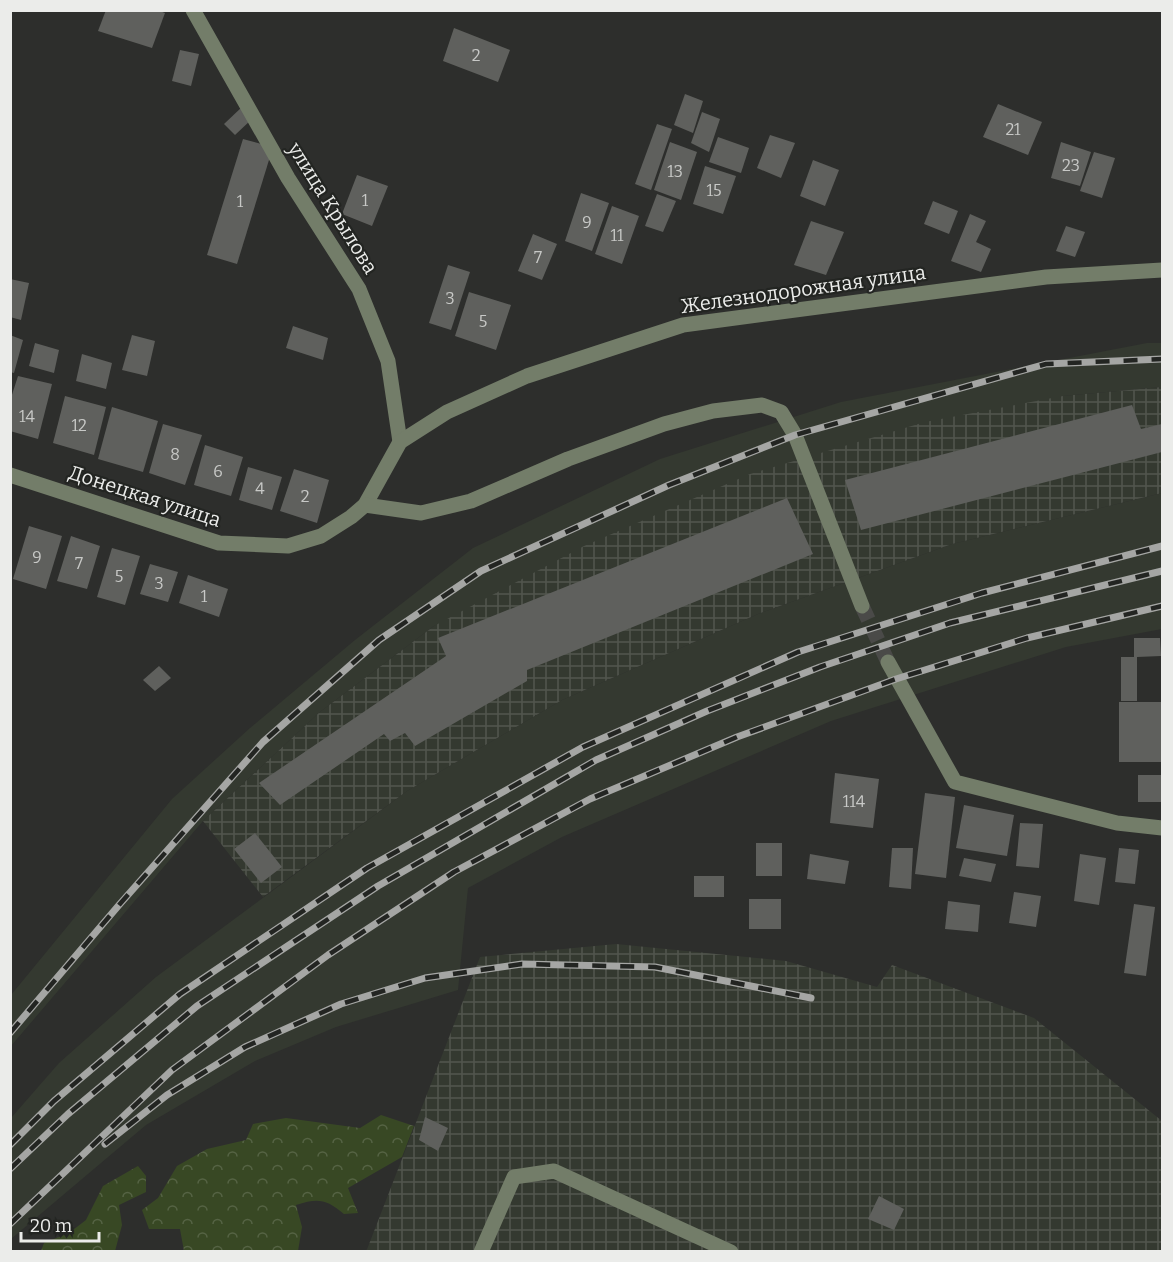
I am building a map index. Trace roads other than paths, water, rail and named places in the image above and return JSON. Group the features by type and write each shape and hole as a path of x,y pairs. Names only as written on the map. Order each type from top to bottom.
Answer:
{"street":[{"name":"улица Крылова","path":"193,10 288,178 359,289 388,361 400,442"},
{"name":"Железнодорожная улица","path":"400,442 447,412 527,376 683,325 1046,277 1162,270"},
{"path":"365,505 421,513 471,501 568,459 664,424 713,411 762,405 781,412 795,435 862,606"},
{"name":"Донецкая улица","path":"10,476 219,543 288,546 321,536 365,505 400,442"},
{"path":"888,662 955,782 1117,823 1162,828"},
{"path":"481,1251 514,1177 554,1171 731,1251"}],"tunnel":[{"path":"862,606 888,662"}],"railway":[{"path":"10,1033 263,742 379,640 481,571 669,485 795,435 1046,364 1162,359"},
{"path":"10,1145 54,1101 180,994 367,868 583,747 798,652 982,593 1162,546"},
{"path":"10,1169 68,1114 197,1006 378,886 596,760 707,711 820,667 950,623 1162,571"},
{"path":"10,1224 172,1070 328,955 454,872 590,799 737,737 896,679 1027,638 1162,606"},
{"path":"105,1144 167,1095 245,1047 341,1004 425,978 522,964 655,967 811,998"}]}
